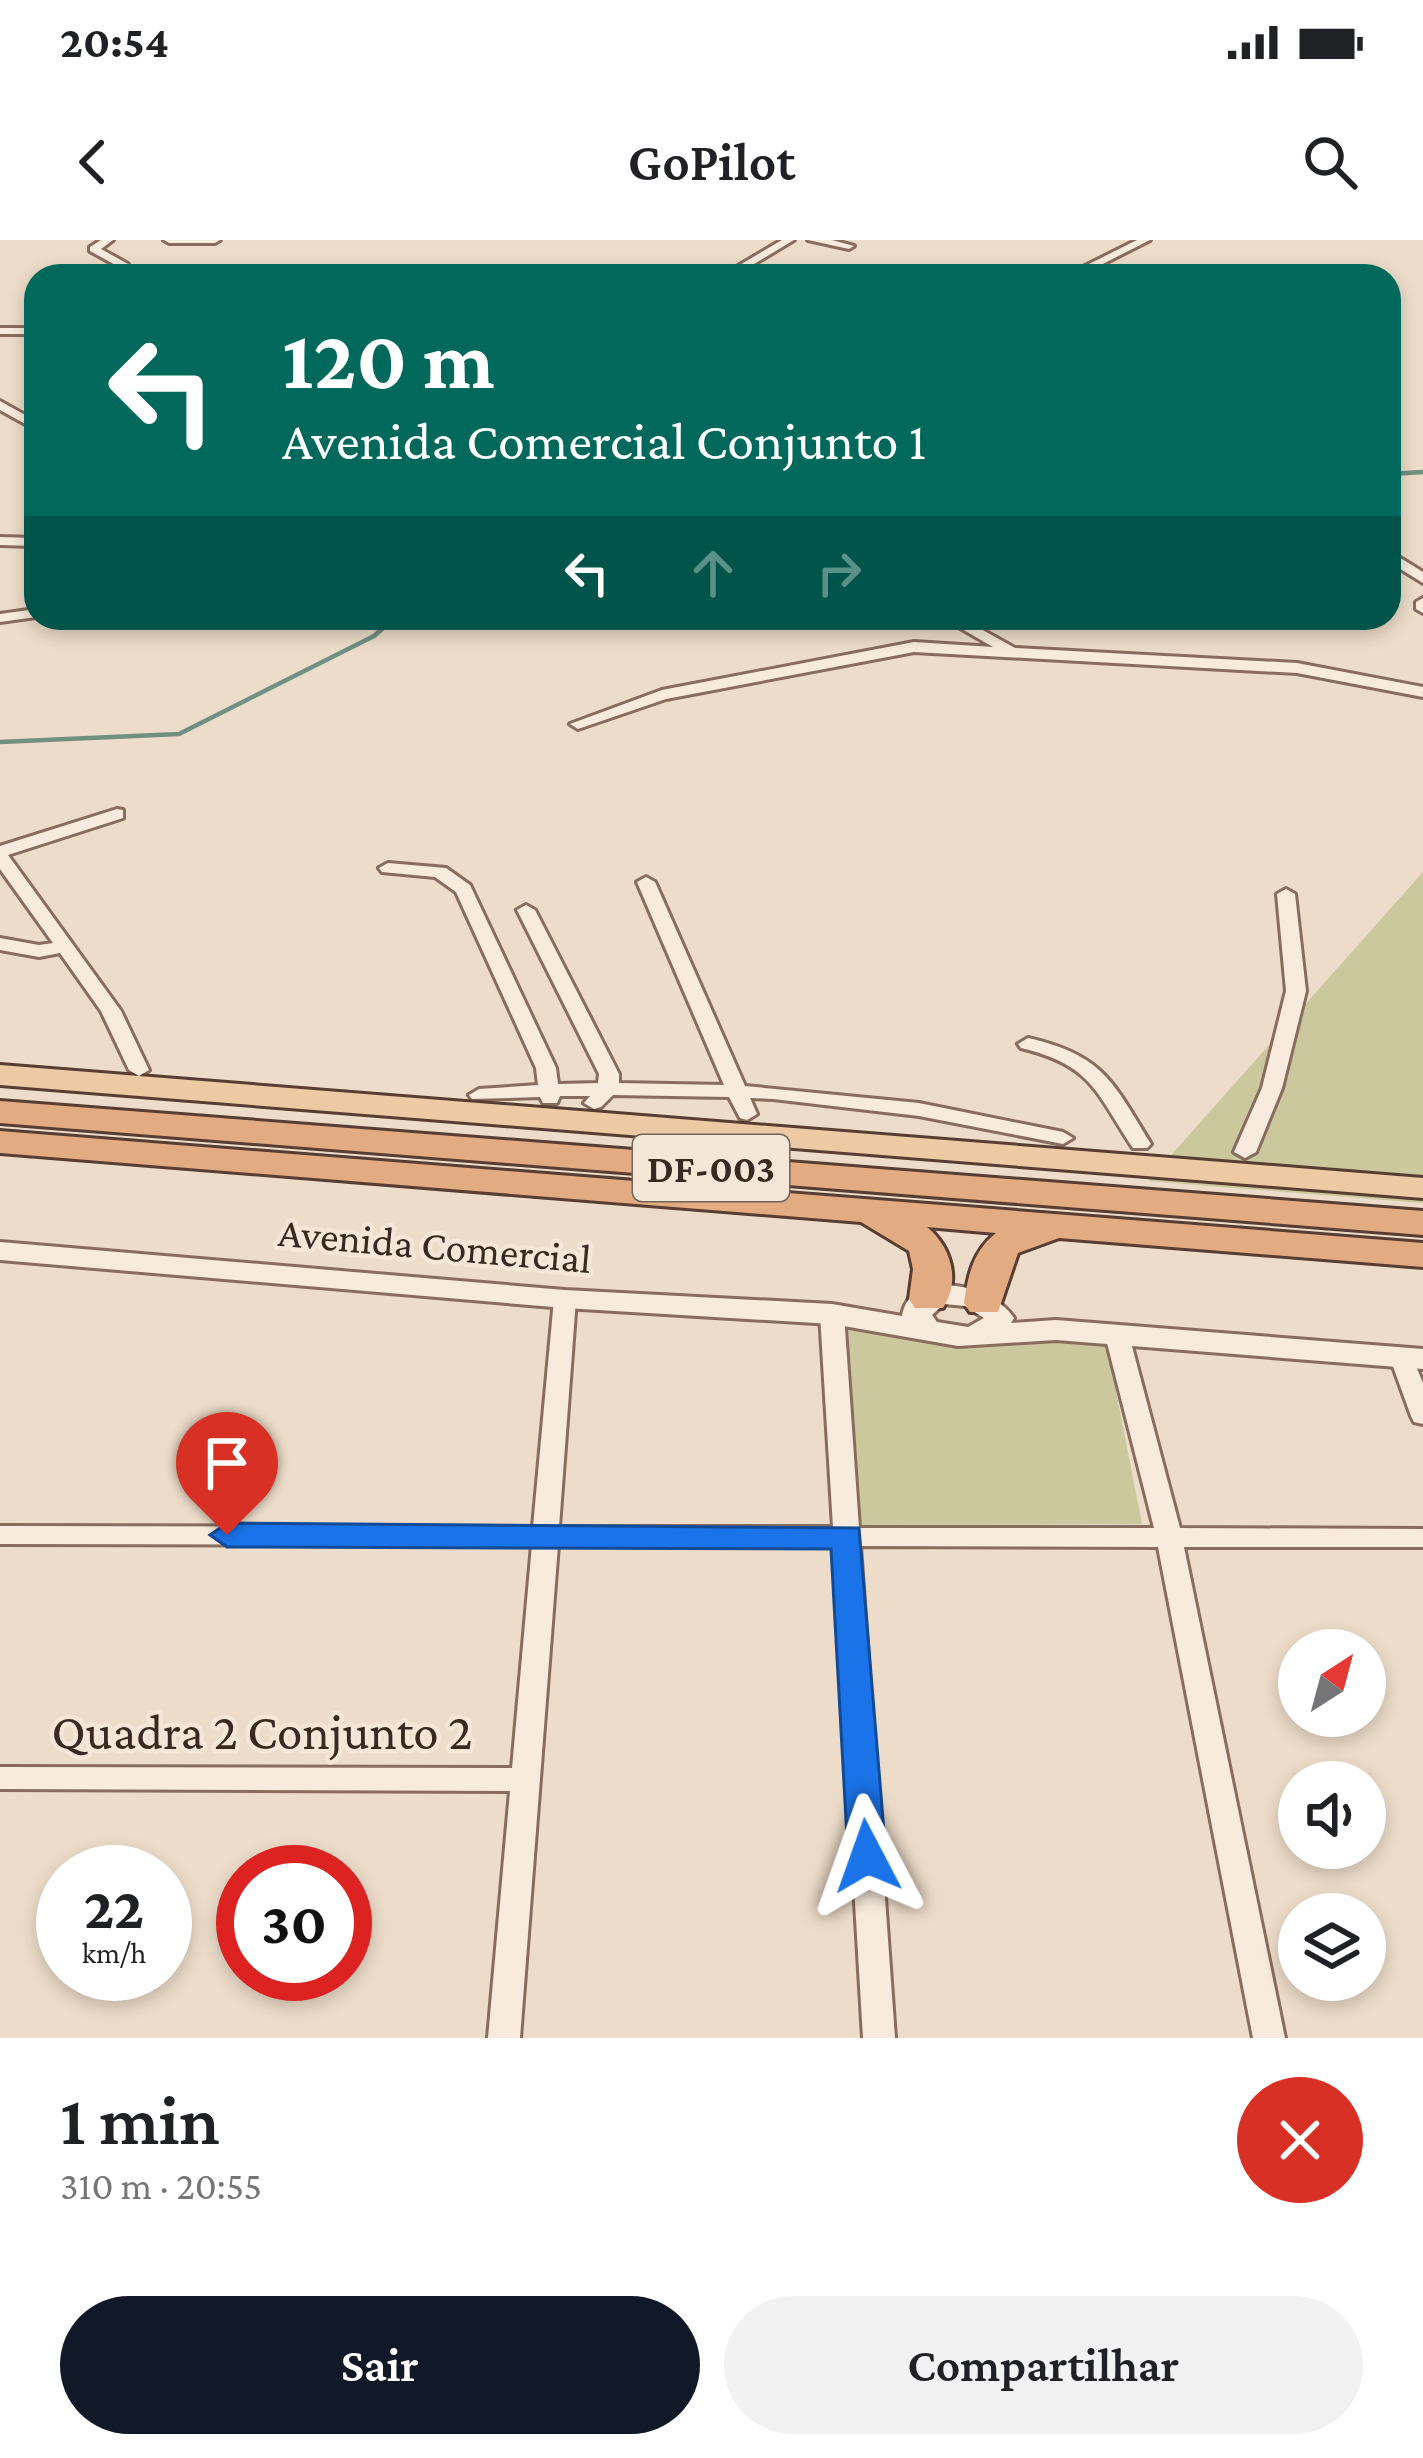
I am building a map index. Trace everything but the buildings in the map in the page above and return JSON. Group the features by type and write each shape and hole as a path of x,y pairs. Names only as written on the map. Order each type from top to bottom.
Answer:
{"highway":[{"name":"DF-003","path":"0,1112 1423,1223"},
{"name":"DF-003","path":"0,1142 1423,1255"},
{"path":"811,1206 921,1236 932,1252 936,1272 925,1312"},
{"path":"988,1315 986,1267 997,1250 1025,1233 1078,1227"}],"main road":[{"path":"0,1058 479,1095 744,1102 1063,1138 1423,1165"},
{"path":"0,1075 1423,1188"}],"street":[{"path":"108,240 94,249 120,264"},
{"path":"169,240 215,240"},
{"path":"747,264 789,240"},
{"path":"813,240 849,246"},
{"path":"1095,264 1145,240"},
{"path":"978,630 1008,650"},
{"path":"578,724 662,695 893,650 1008,650 1298,668 1423,692"},
{"path":"117,814 0,854 125,1034 139,1070"},
{"path":"388,868 440,872 464,889 546,1068 549,1095"},
{"path":"646,882 744,1102"},
{"path":"1245,1152 1272,1088 1296,991 1286,894"},
{"path":"526,910 609,1074 601,1096"},
{"path":"0,944 39,951 65,947"},
{"path":"1028,1044 1075,1055 1090,1066 1140,1144"},
{"name":"Avenida Comercial","path":"0,1251 565,1299 863,1317 925,1312 953,1294 988,1315"},
{"path":"504,2038 565,1299"},
{"path":"832,1314 879,2038"},
{"path":"988,1315 1056,1330 1413,1359 1423,1416"},
{"path":"1117,1335 1169,1538 1269,2038"},
{"path":"0,1535 1423,1538"},
{"name":"Quadra 2 Conjunto 2","path":"0,1778 524,1780"}],"shaded area":[{"path":"1423,872 1423,1203 1148,1181"},
{"path":"848,1326 1106,1340 1142,1524 856,1525"}],"waterway":[{"path":"1401,473 1423,472"},
{"path":"0,742 179,734 381,630"}],"route":[{"path":"227,1535 847,1537 867,1856"}]}
